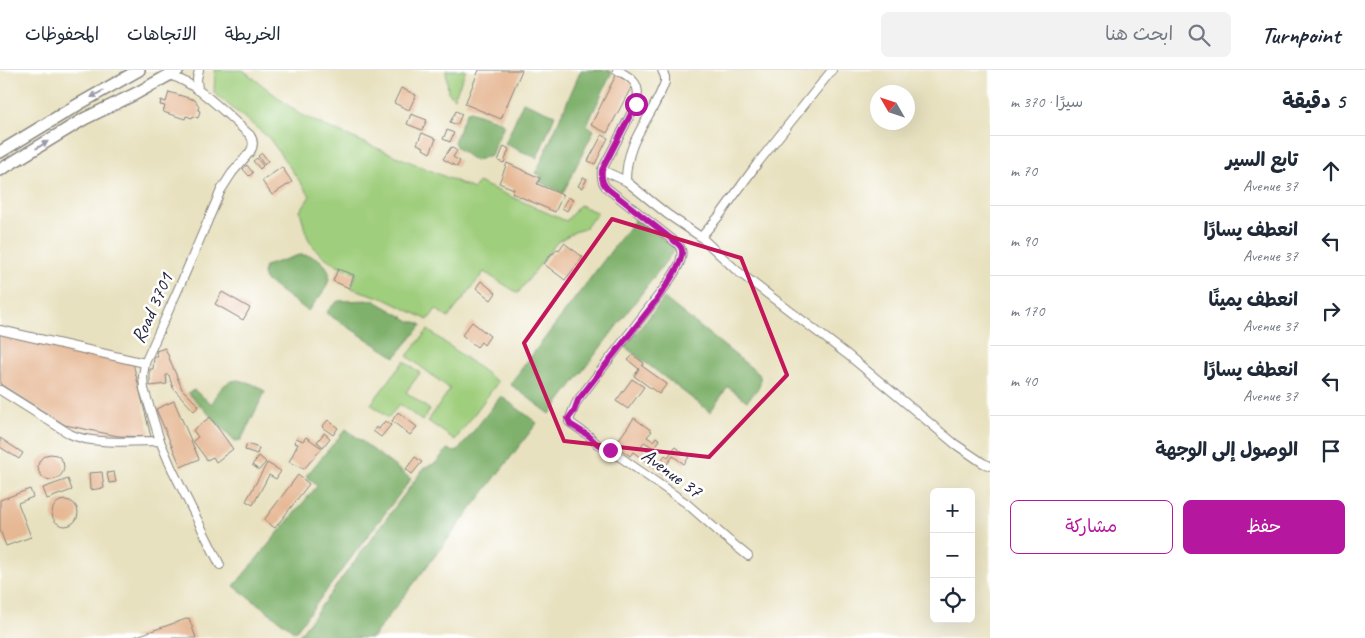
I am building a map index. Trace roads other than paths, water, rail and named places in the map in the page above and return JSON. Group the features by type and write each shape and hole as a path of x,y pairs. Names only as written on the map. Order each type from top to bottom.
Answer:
{"main road":[{"path":"0,152 139,70"},
{"path":"0,170 84,119 137,93 173,72"}],"street":[{"path":"198,90 197,79 199,70"},
{"path":"617,70 634,81 638,88 638,96 636,104 602,170 626,181 667,214 701,237 736,270 848,355 954,444 990,466"},
{"path":"626,181 627,161 633,142 665,82 662,70"},
{"path":"701,237 832,70"},
{"name":"Road 3701","path":"173,72 198,90 250,134 253,141 250,152 232,173 221,190 186,274 145,363 144,389 160,441 220,565"},
{"name":"Avenue 37","path":"602,170 602,179 605,186 678,244 682,253 676,270 655,302 578,400 574,411 568,419 569,422 597,444 610,450 686,503 748,556"},
{"path":"0,330 145,363"},
{"path":"0,390 79,438 91,440 160,441"}]}
